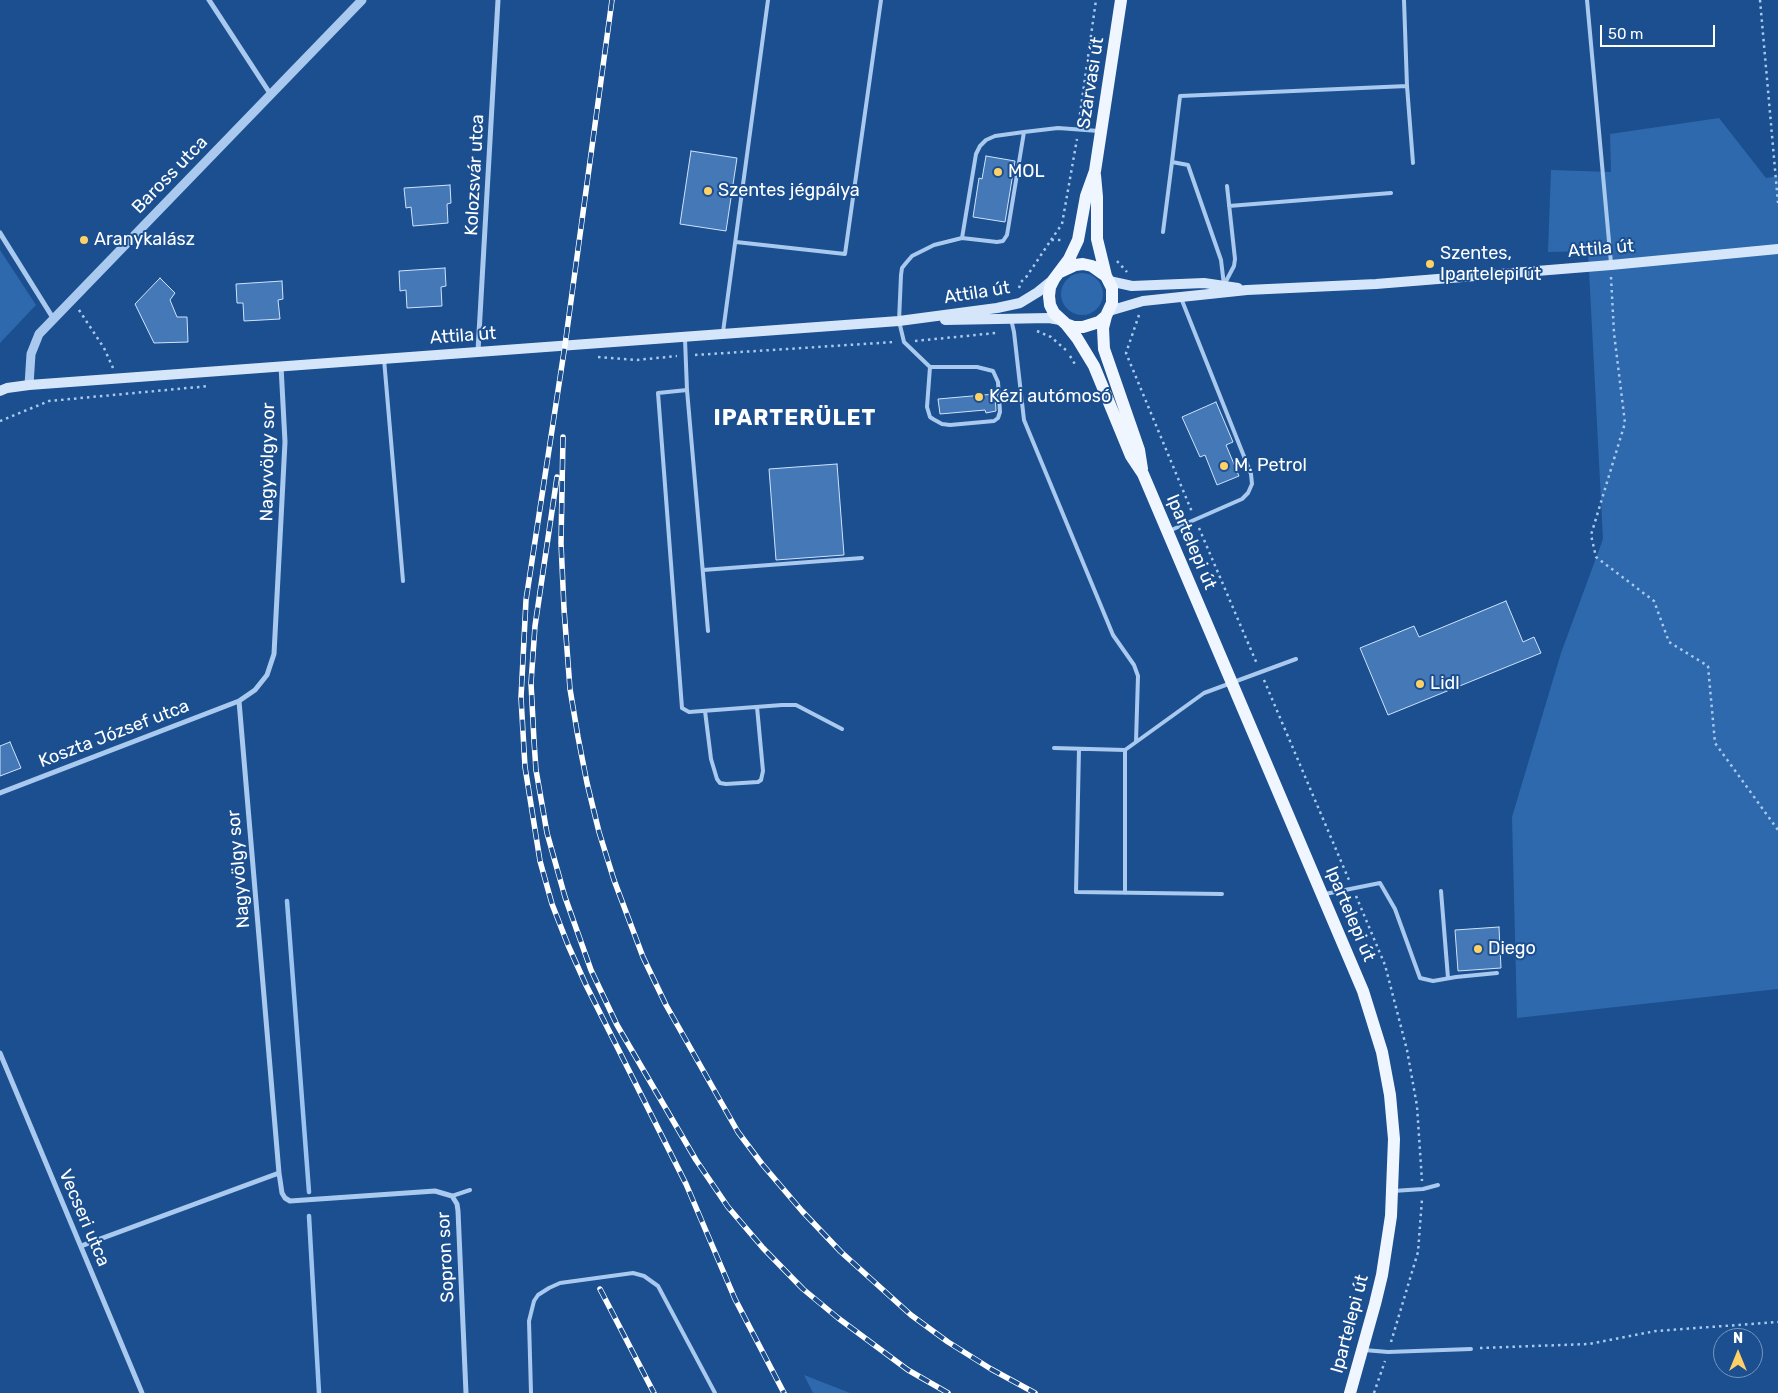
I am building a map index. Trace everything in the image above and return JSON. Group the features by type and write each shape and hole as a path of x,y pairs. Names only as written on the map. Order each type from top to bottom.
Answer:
{"main road":[{"name":"Szarvasi út","path":"1095,171 1121,0"},
{"path":"1095,171 1086,196 1078,240 1050,287 1050,305 1054,313 1077,338 1094,366 1131,456 1143,474"},
{"path":"1095,171 1098,197 1097,239 1113,296 1104,328 1104,349 1139,450 1143,474"},
{"name":"Attila út","path":"1107,278 1141,286 1204,283 1224,289 1247,290 1376,284 1778,249"},
{"path":"1057,276 1075,265 1083,264 1092,266 1107,278"},
{"name":"Attila út","path":"0,391 7,388 29,385 281,365 899,321 997,308 1020,303 1038,292 1057,276"},
{"name":"Attila út","path":"1107,313 1143,301 1181,298 1224,289"},
{"path":"1063,322 1074,327 1092,326 1107,313"},
{"name":"Attila út","path":"899,321 1050,318 1063,322"},
{"name":"Ipartelepi út","path":"1143,474 1364,991 1382,1052 1390,1095 1394,1138 1394,1191 1382,1275 1350,1393"}],"street":[{"path":"210,0 271,95"},
{"name":"Baross utca","path":"29,385 29,363 39,334 362,0"},
{"name":"Kolozsvár utca","path":"478,351 498,0"},
{"path":"0,233 53,318"},
{"name":"Nagyvölgy sor","path":"279,1173 239,702 255,690 267,675 274,654 285,442 281,365"},
{"name":"Koszta József utca","path":"0,792 239,702"},
{"name":"Vecseri utca","path":"0,1053 142,1393"},
{"path":"82,1246 279,1173"},
{"name":"Sopron sor","path":"279,1173 282,1193 285,1198 290,1200 435,1191 452,1196 457,1204 458,1211 466,1393"}],"lane":[{"path":"723,334 768,0"},
{"path":"736,242 845,254 881,0"},
{"path":"1404,0 1407,86 1413,163"},
{"path":"1586,0 1611,265"},
{"path":"1164,232 1180,96 1407,86"},
{"path":"962,238 976,154 986,140 996,136 1058,128 1101,131"},
{"path":"930,367 927,407 930,417 942,424 950,425 994,421 998,418 1000,412 998,382 993,371 978,367 930,367 904,342 899,321 901,275 902,268 912,256 934,245 962,238 997,242 1003,240 1007,235 1024,132"},
{"path":"1172,162 1188,165 1221,260 1224,289"},
{"path":"1224,289 1234,266 1227,186"},
{"path":"1229,206 1391,193"},
{"path":"1168,532 1242,499 1248,493 1252,484 1251,474 1181,298"},
{"path":"1011,320 1024,420 1113,635 1134,664 1138,676 1136,742"},
{"path":"685,337 687,390 708,631"},
{"path":"384,358 403,581"},
{"path":"687,390 658,393 682,708 689,712 782,704 796,705 842,729"},
{"path":"704,570 862,558"},
{"path":"1054,748 1125,750 1204,693 1296,659"},
{"path":"705,711 711,759 717,779 720,783 726,784 758,782 761,780 763,771 757,707"},
{"path":"1080,749 1076,892 1222,894"},
{"path":"1125,750 1125,893"},
{"path":"1323,894 1380,884 1394,909 1420,978 1433,981 1497,973"},
{"path":"1441,891 1448,978"},
{"path":"1394,1191 1423,1189 1438,1185"},
{"path":"452,1196 470,1190"},
{"path":"531,1393 530,1321 534,1301 538,1295 560,1283 632,1273 644,1276 658,1286 715,1393"},
{"path":"1362,1350 1388,1352 1471,1349"}],"path":[{"path":"1760,0 1778,202"},
{"path":"1611,265 1614,333 1624,422 1591,535 1596,557 1654,601 1669,642 1708,666 1715,744 1778,830"},
{"path":"72,299 104,348 118,378 120,395"},
{"path":"591,356 637,360 904,342 1014,332"},
{"path":"0,421 50,401 215,385"},
{"path":"1471,1349 1589,1344 1656,1331 1778,1322"}],"shaded area":[{"path":"1719,118 1766,178 1778,176 1778,989 1517,1018 1512,817 1561,653 1603,539 1588,251 1548,252 1551,170 1611,172 1610,134"},
{"path":"0,250 36,305 0,343"},
{"path":"1082,273 1097,279 1103,294 1097,309 1082,315 1067,309 1061,294 1067,279"},
{"path":"804,1375 850,1393 813,1393"}],"building":[{"name":"Szentes jégpálya","path":"691,151 737,158 726,231 680,224"},
{"path":"986,156 1015,161 1005,222 973,217 979,178 982,179"},
{"path":"450,185 451,203 447,204 448,223 413,226 411,207 406,208 404,188"},
{"path":"445,268 446,286 441,287 442,306 407,308 406,290 400,291 399,271"},
{"path":"160,278 175,293 170,300 177,317 187,317 188,342 154,343 135,304"},
{"path":"282,281 283,299 278,300 280,319 244,321 243,303 237,303 236,284"},
{"name":"Kézi autómosó","path":"995,394 996,411 986,413 985,410 940,414 938,399"},
{"path":"1216,402 1233,442 1226,445 1239,476 1217,485 1205,455 1200,457 1182,417"},
{"path":"837,464 844,555 776,560 769,469"},
{"name":"Lidl","path":"1506,601 1523,642 1534,637 1541,653 1388,715 1360,648 1414,626 1419,637"},
{"path":"10,742 21,768 0,776 0,746"},
{"name":"Diego","path":"1499,927 1501,968 1458,971 1455,930"}],"waterway":[{"path":"287,901 309,1192"},
{"path":"309,1216 319,1393"}],"railway":[{"path":"612,0 565,345 526,600 521,698 525,767 540,861 552,904 568,945 586,985 686,1184 735,1299 784,1393"},
{"path":"563,437 561,543 564,609 570,689 578,737 599,832 614,880 643,957 666,1005 738,1132 802,1211 841,1252 911,1315 948,1342 991,1369 1035,1393"},
{"path":"557,477 535,626 531,683 534,741 536,770 547,833 565,897 591,970 617,1025 696,1160 728,1207 763,1248 803,1289 838,1318 908,1370 948,1393"},
{"path":"600,1289 654,1393"}],"place":[{"name":"MOL","path":"998,172"},
{"name":"Szentes jégpálya","path":"708,191"},
{"name":"Aranykalász","path":"84,240"},
{"name":"Szentes, Ipartelepi út","path":"1430,264"},
{"name":"Kézi autómosó","path":"979,397"},
{"name":"M. Petrol","path":"1224,466"},
{"name":"Lidl","path":"1420,684"},
{"name":"Diego","path":"1478,949"}],"district":[{"name":"IPARTERÜLET","path":"795,419"}]}
